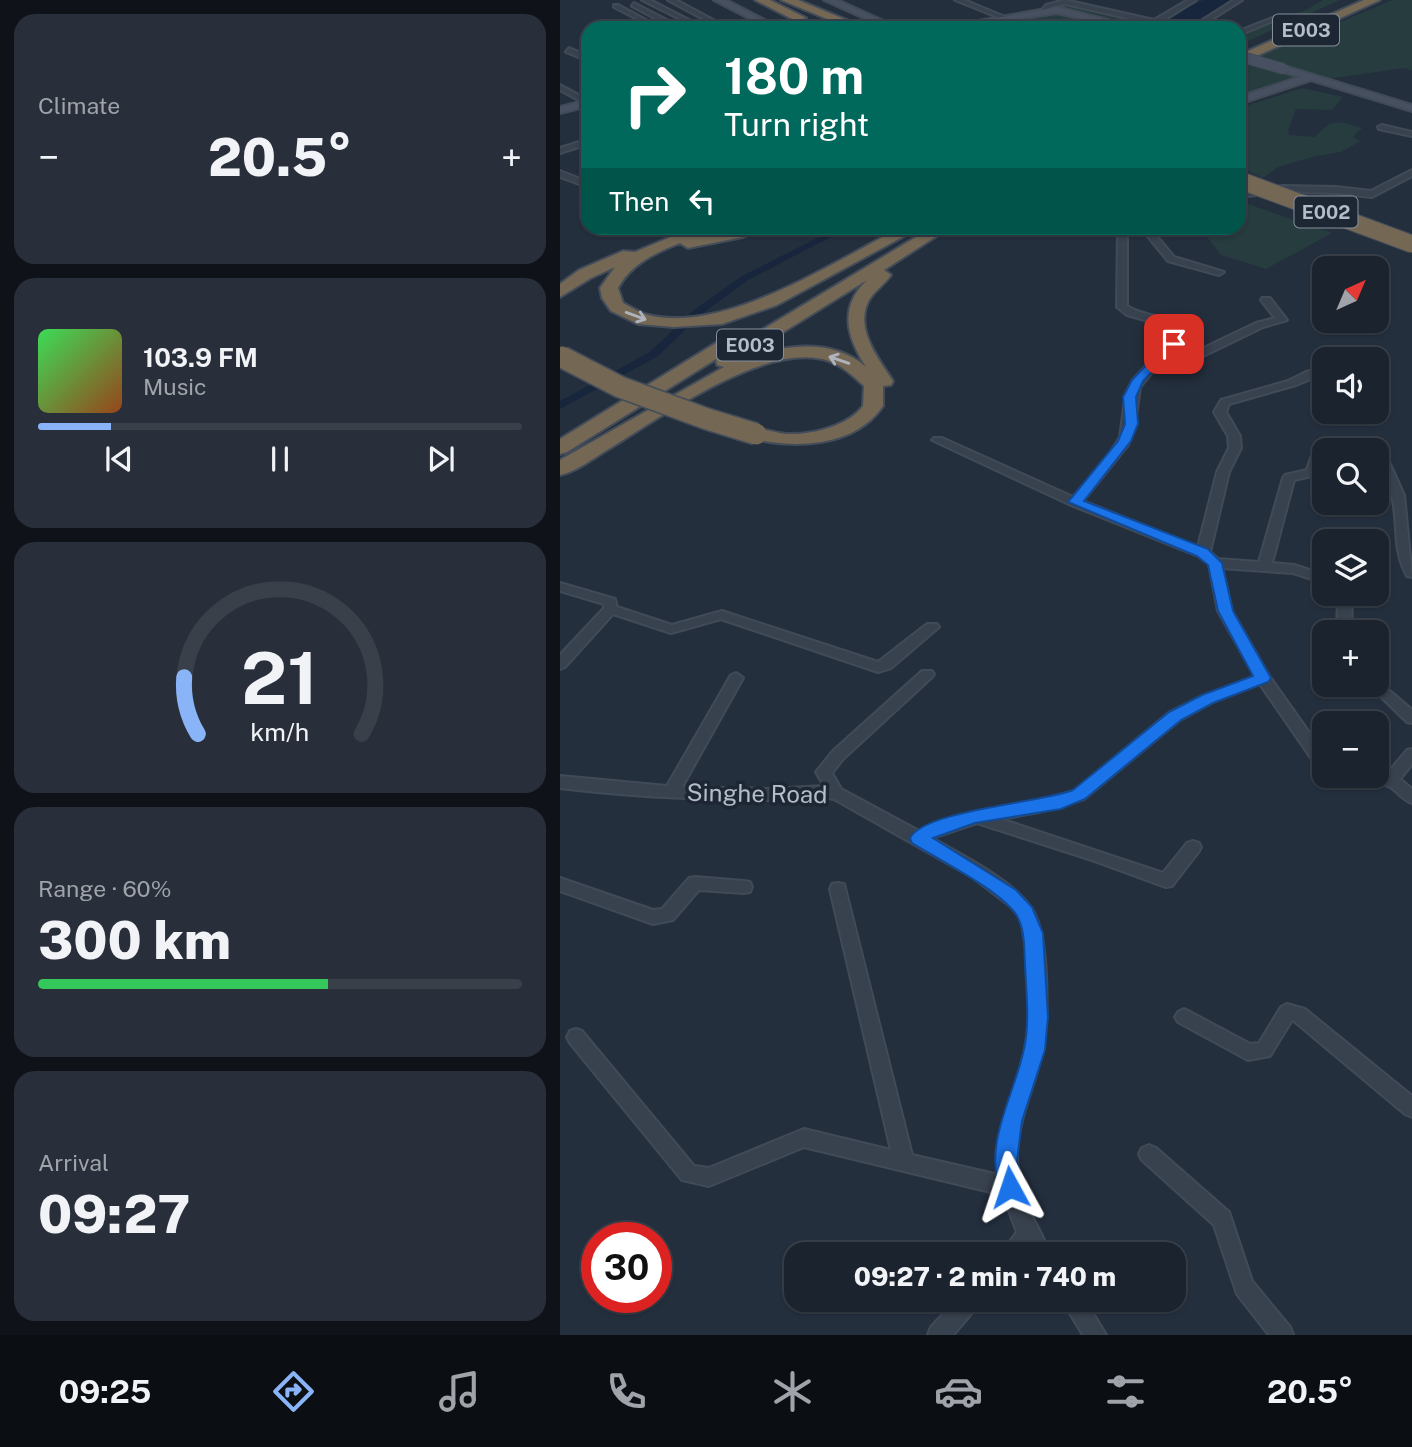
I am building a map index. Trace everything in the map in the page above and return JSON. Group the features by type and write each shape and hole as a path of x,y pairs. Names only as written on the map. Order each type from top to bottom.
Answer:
{"highway":[{"path":"761,0 808,21"},
{"path":"769,0 818,21"},
{"path":"782,0 832,21"},
{"path":"788,0 842,21"},
{"name":"E003","path":"1246,53 1353,0"},
{"name":"E003","path":"1246,53 1374,0"},
{"name":"E002","path":"1246,183 1412,244"},
{"name":"E002","path":"1246,194 1412,253"},
{"path":"560,276 630,247 672,235"},
{"path":"560,285 583,270 674,235"},
{"path":"560,292 585,274 675,235"},
{"path":"677,235 621,269 609,288 611,298 628,314 644,320 674,322 714,319 771,301 898,235"},
{"name":"E003","path":"560,447 908,235"},
{"name":"E003","path":"560,467 930,235"},
{"path":"560,356 580,369 624,388 780,448 823,442 858,430 874,419 885,406 885,383 861,347 855,331 855,312 859,299 880,278 939,235"},
{"path":"560,369 721,435 753,439 789,440 820,436 851,425 865,416 874,404 873,384 850,364 820,354 796,352 765,358 740,365 716,377 560,467"}],"street":[{"path":"645,0 688,21"},
{"path":"671,0 714,21"},
{"path":"719,0 761,21"},
{"path":"829,0 878,21"},
{"path":"958,0 1007,19"},
{"path":"1160,21 1193,0"},
{"path":"1205,21 1239,0"},
{"path":"993,21 1062,1 1154,21"},
{"path":"634,5 663,21"},
{"path":"1105,9 1113,5"},
{"path":"616,6 644,21"},
{"path":"1044,6 1104,21"},
{"path":"1246,30 1277,18"},
{"path":"702,21 711,19"},
{"path":"569,50 581,56"},
{"path":"1246,58 1412,108"},
{"path":"1246,99 1311,76"},
{"path":"560,87 581,99"},
{"path":"560,110 581,105"},
{"path":"1382,127 1412,134"},
{"path":"560,151 581,144"},
{"path":"1246,192 1283,189 1372,194 1412,173"},
{"path":"560,174 581,183"},
{"path":"1246,176 1412,236"},
{"path":"1075,502 1124,441 1131,424 1129,397 1138,380 1164,356 1182,331 1177,326 1131,313 1122,307 1122,235"},
{"path":"1152,235 1171,258 1219,272"},
{"path":"1164,356 1191,358 1260,325 1282,320 1266,300"},
{"path":"1203,552 1223,472 1235,448 1234,436 1220,412 1225,402 1292,383 1312,373"},
{"path":"938,440 1075,502 1203,552 1215,563 1225,611 1263,678 1312,748"},
{"path":"1265,565 1289,478 1312,472"},
{"path":"1389,475 1398,495 1404,556 1412,573"},
{"path":"1215,563 1265,565 1312,575"},
{"path":"560,587 610,602 611,610"},
{"path":"611,610 671,629 681,629 709,617 722,615 878,667 886,665 932,627"},
{"path":"560,664 611,610"},
{"path":"835,793 824,772 838,755 927,674"},
{"path":"671,792 736,678"},
{"path":"919,838 934,829 975,817 1061,802 1079,795 1175,716 1208,699 1263,678"},
{"path":"1389,697 1412,719"},
{"path":"1412,754 1391,780 1412,797"},
{"name":"Singhe Road","path":"560,782 613,790 773,795 835,793 919,838 1009,895 1025,912 1033,933 1038,1017 1034,1050 1012,1121 1006,1161 1010,1187 1033,1242"},
{"path":"975,817 1166,881 1193,847"},
{"path":"560,884 653,917 667,915 695,883 744,887"},
{"path":"838,889 904,1162"},
{"path":"1184,1017 1248,1052 1264,1050 1287,1012 1299,1014 1412,1108"},
{"path":"576,1038 689,1174 709,1177 804,1138 1010,1187"},
{"path":"1149,1154 1222,1219 1244,1287 1282,1335"},
{"path":"1021,1242 1028,1234"},
{"path":"939,1335 959,1312"},
{"path":"1080,1312 1095,1335"}],"green space":[{"path":"1323,0 1340,0 1246,42 1246,31 1306,10"},
{"path":"1392,0 1412,0 1412,70 1404,68 1327,79 1314,74 1246,93 1246,62"},
{"path":"1063,3 1144,21 996,21 1045,12"},
{"path":"1302,88 1343,97 1332,110 1296,109 1288,130 1289,135 1315,137 1327,126 1341,122 1362,128 1353,137 1360,141 1341,152 1278,167 1263,178 1246,170 1246,106"},
{"path":"1246,203 1332,233 1266,269 1221,255 1206,235 1246,235"}],"water":[{"path":"1203,0 1234,0 1200,21 1162,21"}],"waterway":[{"path":"560,406 654,354 698,312 745,278 829,235"}],"route":[{"path":"1010,1187 1006,1161 1012,1121 1034,1050 1038,1017 1033,933 1025,912 1009,895 919,838 934,829 975,817 1061,802 1079,795 1175,716 1208,699 1263,678 1225,611 1215,563 1203,552 1075,502 1124,441 1131,424 1129,397 1138,380 1174,344"}]}
